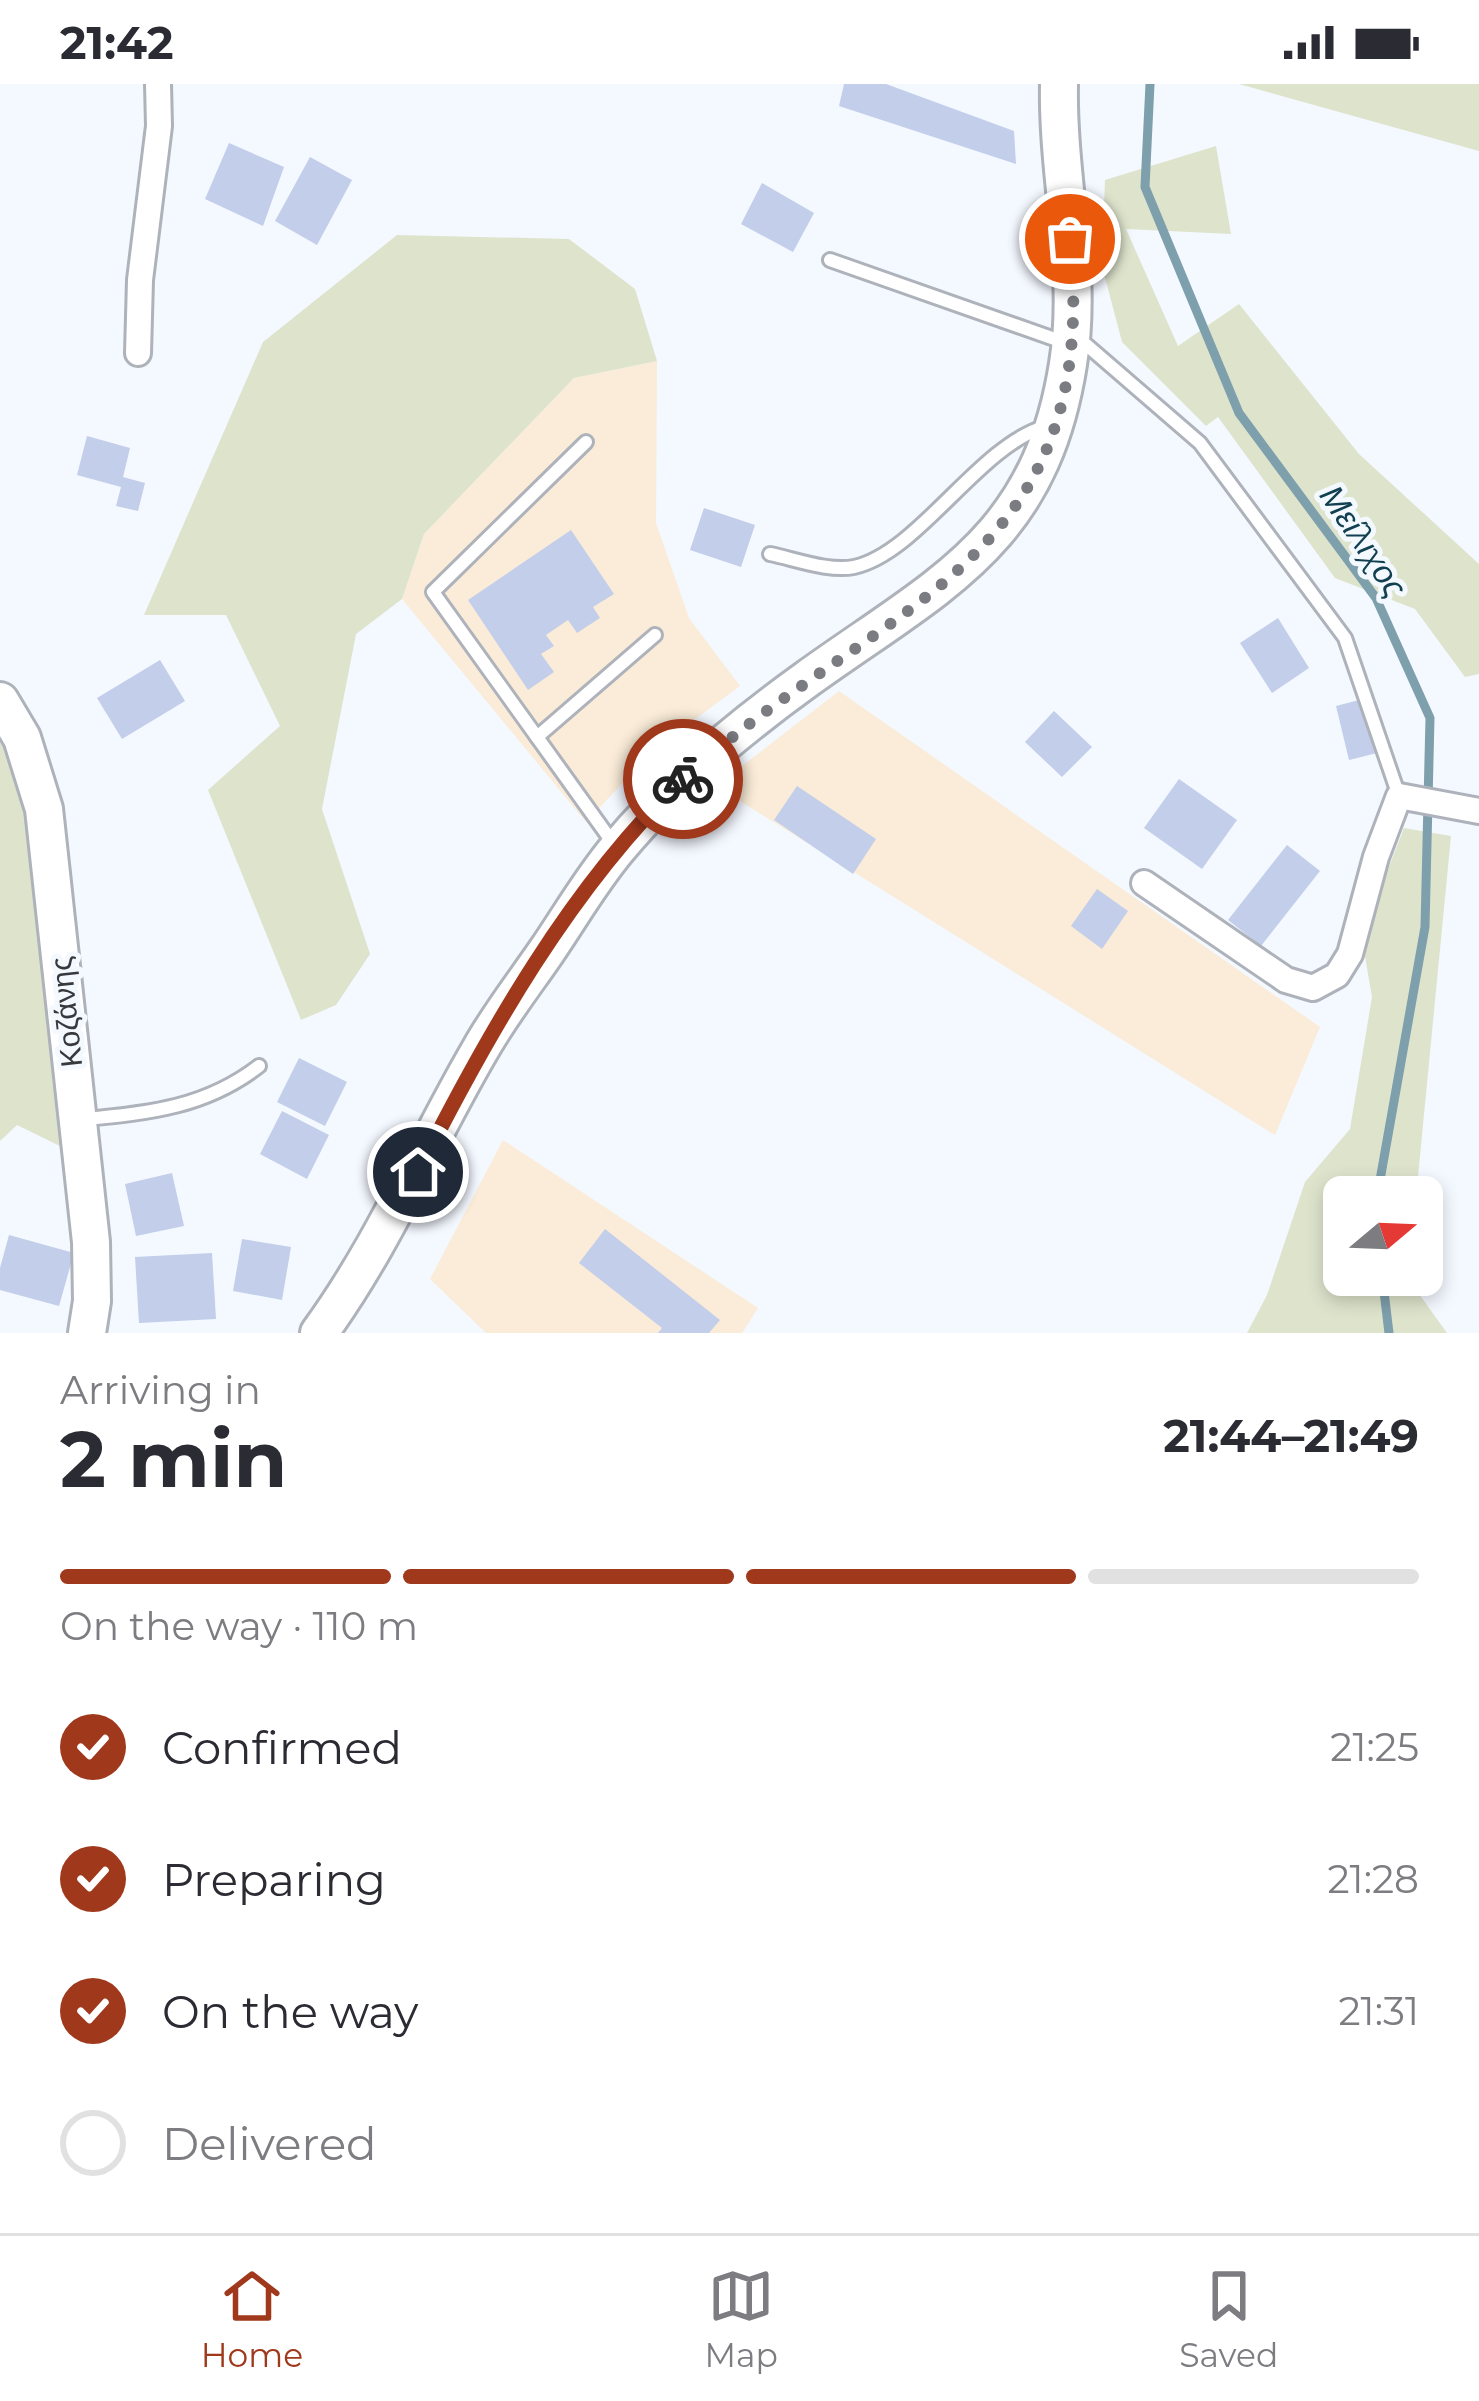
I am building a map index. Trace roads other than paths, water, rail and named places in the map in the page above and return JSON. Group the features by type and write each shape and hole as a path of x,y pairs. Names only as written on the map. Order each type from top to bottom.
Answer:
{"street":[{"path":"138,353 140,280 159,126 158,84"},
{"path":"319,1333 369,1262 480,1048 617,849 731,738 966,566 1021,502 1055,425 1071,339 1073,275 1059,84"},
{"name":"Κοζάνης","path":"0,700 22,738 44,809 93,1270 87,1333"},
{"path":"1144,883 1286,980 1306,988 1320,986 1337,975 1350,955 1376,857 1405,797 1479,812"}],"lane":[{"path":"830,260 1071,339 1200,443 1345,638 1405,797"},
{"path":"770,554 842,567 867,562 910,532 1023,435 1055,425"},
{"path":"586,442 433,592 617,849"},
{"path":"537,737 655,634"},
{"path":"77,1119 181,1106 235,1084 259,1066"}],"waterway":[{"name":"Μείλιχος","path":"1150,84 1145,187 1239,413 1376,598 1430,718 1425,927 1381,1176"},
{"name":"Μείλιχος","path":"1385,1296 1389,1333"}]}
